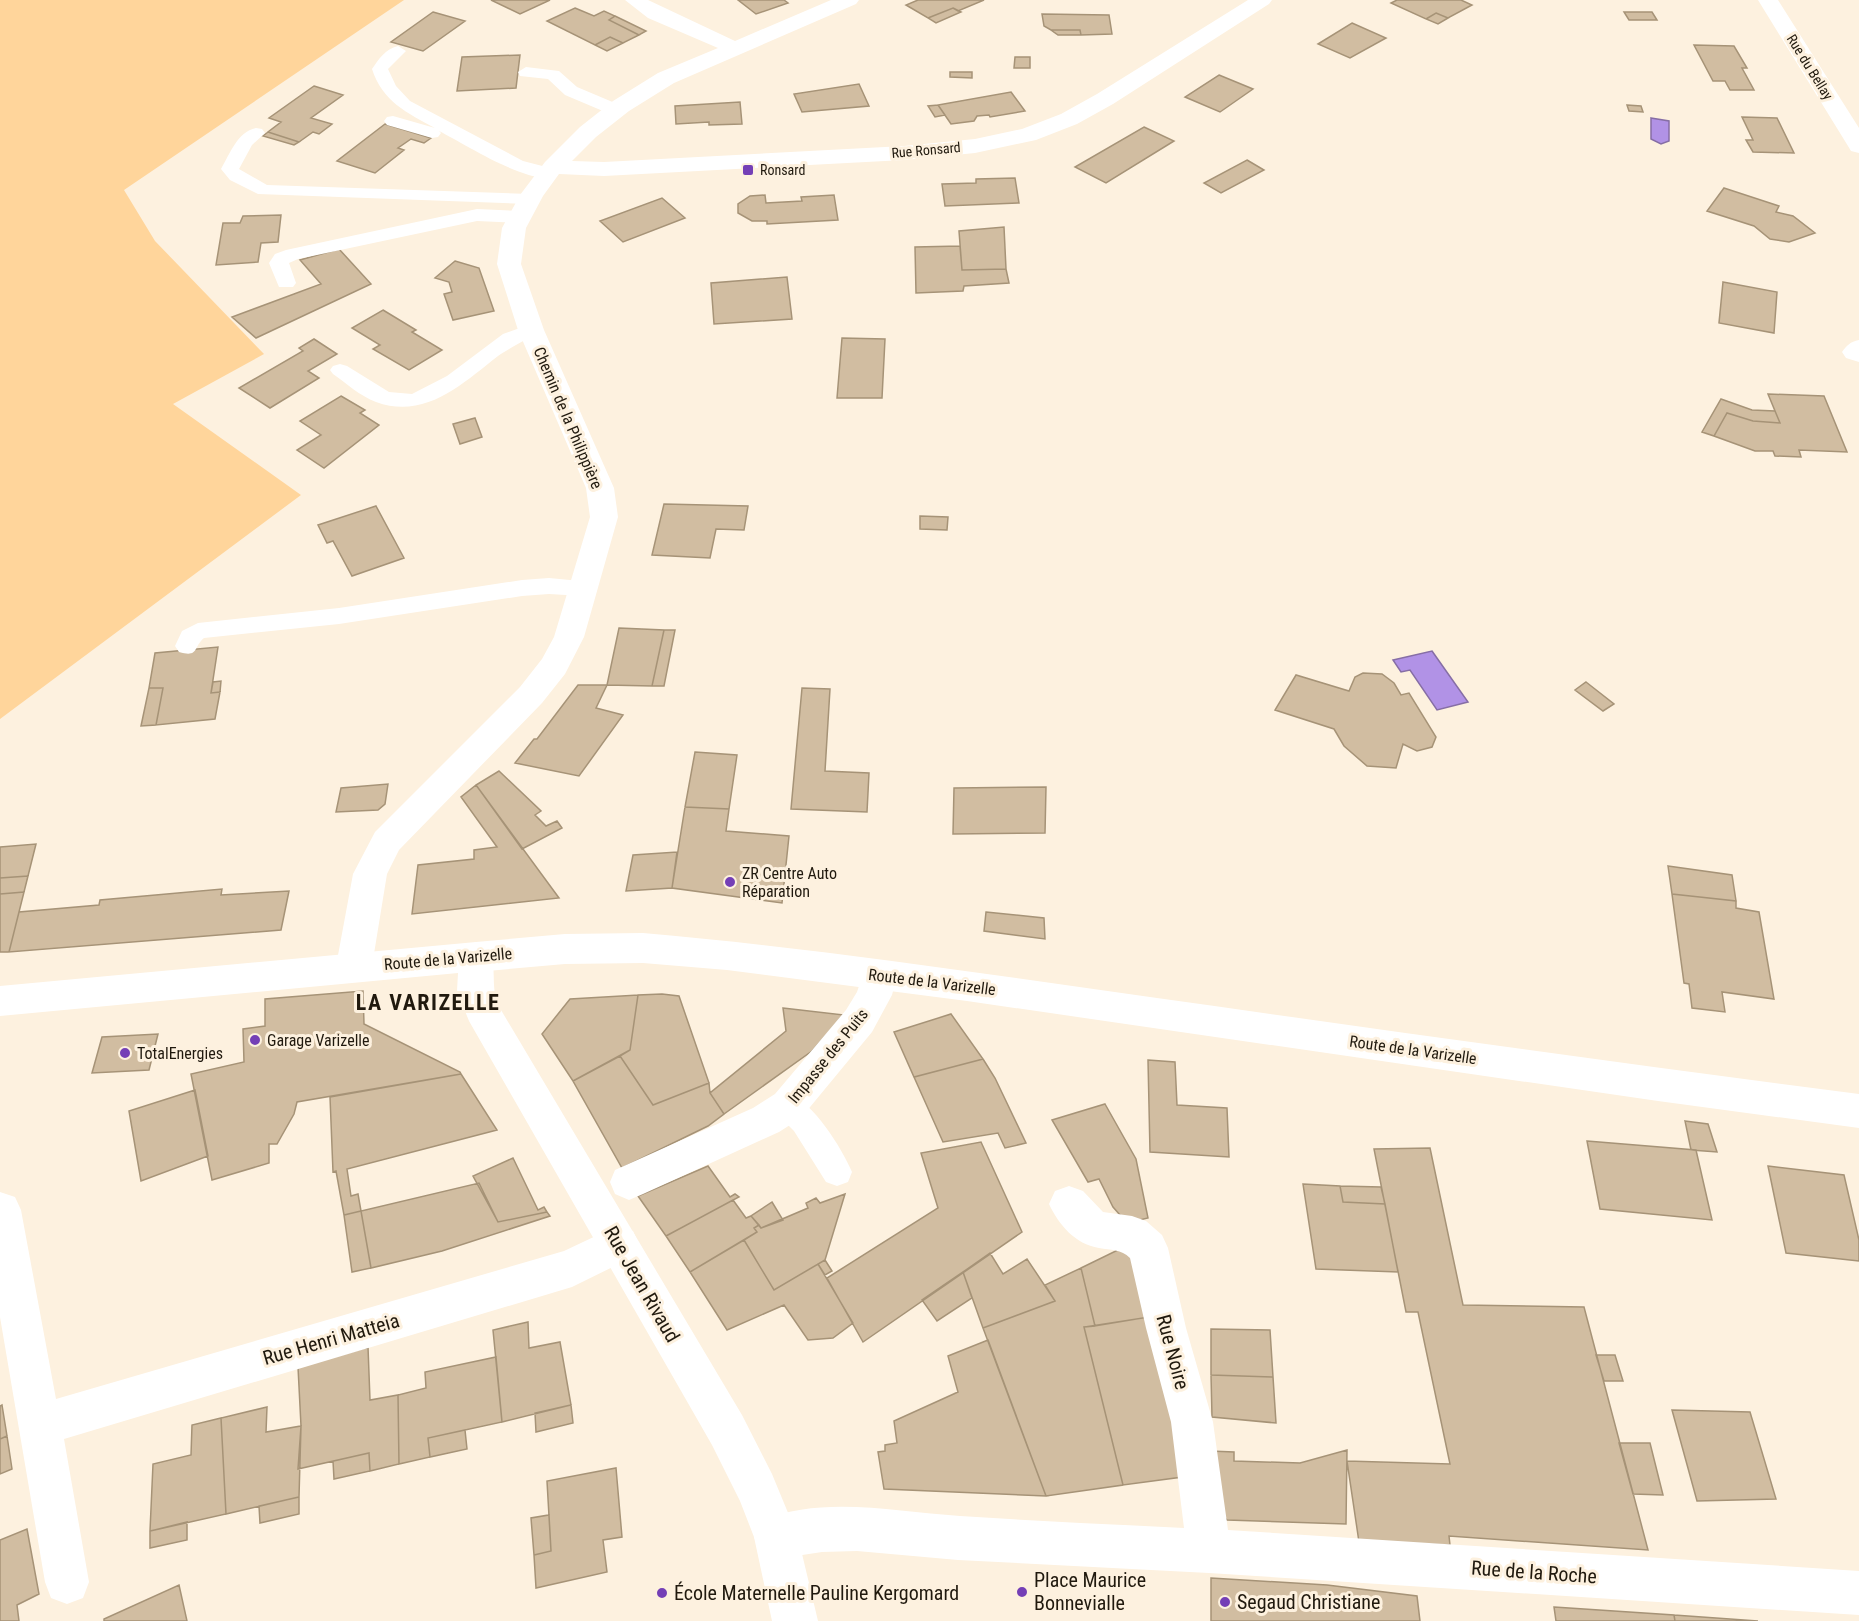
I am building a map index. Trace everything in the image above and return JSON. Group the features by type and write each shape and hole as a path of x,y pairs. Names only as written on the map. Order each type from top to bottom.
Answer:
{"street":[{"path":"635,0 648,9 710,35 733,48"},
{"name":"Chemin de la Philippière","path":"354,966 370,874 387,841 531,695 554,666 569,637 604,517 600,488 531,330 508,264 514,228 538,187 588,132 616,110 666,78 849,0"},
{"name":"Rue Ronsard","path":"538,187 574,170 904,153 975,146 1028,135 1069,119 1105,99 1262,0"},
{"name":"Rue du Bellay","path":"1768,0 1857,138"},
{"name":"Route de la Varizelle","path":"0,1001 354,966 565,949 643,948 756,958 1859,1111"},
{"name":"Rue Jean Rivaud","path":"476,957 475,991 482,1010 727,1430 757,1489 776,1537 795,1621"},
{"name":"Impasse des Puits","path":"629,1182 766,1120 788,1106 859,1021 874,995 879,976"},
{"name":"Rue Noire","path":"1069,1204 1083,1220 1095,1229 1132,1234 1148,1248 1166,1328 1192,1422 1209,1551"},
{"path":"1,1210 67,1582"},
{"name":"Rue Henri Matteia","path":"40,1425 572,1268 619,1244"},
{"path":"776,1537 822,1530 857,1529 958,1538 1209,1551"},
{"name":"Rue de la Roche","path":"1209,1551 1859,1593"}],"lane":[{"path":"398,51 386,60 380,69 383,80 392,94 404,105 518,165 538,187"},
{"path":"526,72 553,75 571,91 616,110"},
{"path":"393,121 435,134 509,175 538,187"},
{"path":"256,133 245,142 230,169 236,176 264,190 538,187"},
{"path":"286,283 279,263 282,258 477,215 538,187"},
{"path":"340,370 381,397 392,400 419,399 439,391 513,336 531,330"},
{"path":"187,645 190,637 198,632 228,626 339,616 522,588 549,586 583,588"},
{"path":"788,1106 804,1122 837,1172"}],"shaded area":[{"path":"0,0 404,0 124,190 155,241 264,354 173,404 301,495 0,719"},
{"path":"1651,118 1669,121 1669,141 1661,144 1651,139"},
{"path":"1432,651 1468,702 1437,710 1410,670 1401,672 1393,660"}],"building":[{"path":"491,0 550,0 520,14"},
{"path":"738,0 784,0 788,3 756,14"},
{"path":"918,0 984,0 958,11 953,8 928,18 906,5"},
{"path":"1397,0 1461,0 1472,5 1448,18 1436,13 1426,19 1391,3"},
{"path":"575,8 594,16 604,11 615,16 609,20 639,35 623,43 610,37 595,45 547,21"},
{"path":"953,8 961,12 936,23 928,18"},
{"path":"433,12 465,21 423,51 391,42"},
{"path":"1624,12 1652,12 1657,20 1629,20"},
{"path":"1436,13 1448,18 1438,24 1426,19"},
{"path":"1042,14 1109,15 1112,34 1081,35 1080,30 1051,30 1044,26"},
{"path":"615,16 646,31 639,35 609,20"},
{"path":"1352,23 1386,38 1350,58 1318,44"},
{"path":"1051,30 1080,30 1081,35 1058,35"},
{"path":"610,37 623,43 607,51 595,45"},
{"path":"1694,45 1734,46 1747,68 1742,68 1754,90 1730,90 1725,81 1713,81"},
{"path":"520,55 516,88 457,91 462,57"},
{"path":"1015,57 1030,57 1030,68 1014,68"},
{"path":"950,72 972,72 972,78 950,77"},
{"path":"1219,75 1253,89 1220,112 1185,97"},
{"path":"859,84 869,106 802,112 794,94"},
{"path":"314,86 343,95 311,118 332,124 319,134 313,132 299,142 268,132 281,122 269,118"},
{"path":"1011,92 1025,111 990,117 989,115 977,116 974,121 951,124 938,105"},
{"path":"740,102 742,124 709,125 709,122 676,124 675,106"},
{"path":"938,105 945,115 935,117 928,106"},
{"path":"1627,105 1641,106 1643,112 1629,111"},
{"path":"1742,117 1777,118 1794,153 1753,152 1746,140 1753,140"},
{"path":"385,124 431,138 424,143 411,139 398,148 404,150 375,173 337,161"},
{"path":"1144,127 1174,141 1106,183 1075,167"},
{"path":"268,132 299,142 294,145 263,136"},
{"path":"1247,160 1264,170 1221,193 1204,183"},
{"path":"1015,178 1019,203 945,206 942,184 976,183 976,179"},
{"path":"1724,188 1779,206 1776,212 1793,216 1815,233 1789,242 1770,239 1754,226 1707,211"},
{"path":"765,195 766,203 802,201 801,197 834,195 838,220 767,224 767,221 752,221 738,213 738,204 750,196"},
{"path":"662,198 685,218 623,242 600,221"},
{"path":"281,215 278,242 261,243 258,262 216,265 223,223 240,223 243,216"},
{"path":"1004,227 1006,269 962,270 959,231"},
{"path":"960,246 962,270 1006,269 1009,283 964,286 963,291 916,293 915,247"},
{"path":"339,249 371,284 256,338 232,317 321,284 300,260"},
{"path":"455,261 479,268 494,311 453,320 444,294 452,292 449,282 435,278"},
{"path":"787,277 792,319 714,324 711,283"},
{"path":"1723,282 1777,292 1774,333 1719,323"},
{"path":"383,310 416,330 412,332 442,350 409,370 373,349 380,345 352,328"},
{"path":"842,338 885,339 882,398 837,398"},
{"path":"314,339 337,354 308,371 319,378 270,408 239,388 303,351 299,348"},
{"path":"1768,394 1824,396 1847,452 1799,450 1801,457 1775,456 1773,451 1755,451 1714,436 1727,413 1753,421 1780,423"},
{"path":"341,396 365,410 360,413 379,425 324,468 297,450 321,435 300,421"},
{"path":"1721,399 1752,410 1775,411 1780,423 1753,421 1727,413 1714,436 1702,432"},
{"path":"475,418 482,437 460,444 453,424"},
{"path":"664,504 748,506 744,530 716,529 710,558 652,555"},
{"path":"376,506 404,558 352,576 333,541 327,543 318,525"},
{"path":"920,516 948,517 947,530 920,529"},
{"path":"619,628 664,630 652,686 607,685"},
{"path":"664,630 675,630 664,686 652,686"},
{"path":"218,647 211,693 220,692 215,719 156,725 163,688 149,688 155,653"},
{"path":"1363,673 1382,674 1394,683 1401,695 1409,693 1436,737 1432,747 1417,751 1403,744 1396,768 1367,766 1344,746 1334,729 1275,710 1296,675 1349,691 1355,677"},
{"path":"221,681 220,692 211,693 213,682"},
{"path":"1586,682 1614,704 1603,711 1575,690"},
{"path":"578,685 607,685 596,708 623,715 579,776 515,763 534,739 537,739"},
{"path":"149,688 163,688 156,725 141,726"},
{"path":"802,688 830,689 825,771 869,773 867,812 791,809"},
{"path":"695,752 737,755 729,809 685,807"},
{"path":"499,771 541,811 535,815 546,826 557,821 562,828 522,849 476,785"},
{"path":"388,784 385,804 378,810 336,812 341,788"},
{"path":"476,785 559,898 412,914 418,865 474,859 474,850 497,847 461,797"},
{"path":"1046,787 1045,833 953,834 954,788"},
{"path":"685,807 729,809 726,831 789,836 782,903 672,888"},
{"path":"36,844 28,876 0,878 0,847"},
{"path":"677,852 672,888 626,891 633,855"},
{"path":"1668,866 1732,875 1736,901 1672,894"},
{"path":"28,876 24,892 0,894 0,878"},
{"path":"222,889 221,895 289,891 281,930 9,952 19,912 99,905 100,900"},
{"path":"24,892 9,952 0,952 0,894"},
{"path":"1672,894 1736,901 1736,908 1759,912 1774,999 1722,992 1725,1012 1692,1008 1689,984 1684,983"},
{"path":"986,912 1044,918 1045,939 984,931"},
{"path":"363,991 364,1024 461,1074 297,1102 294,1114 277,1144 269,1144 269,1163 212,1180 191,1074 244,1062 243,1029 265,1026 265,999"},
{"path":"638,995 679,996 709,1083 653,1105 620,1056 630,1050"},
{"path":"638,995 630,1050 573,1081 542,1034 570,999"},
{"path":"783,1008 844,1015 812,1051 724,1114 710,1093 786,1031"},
{"path":"951,1014 983,1059 914,1077 894,1032"},
{"path":"158,1034 149,1070 92,1073 102,1037"},
{"path":"620,1056 653,1105 709,1083 710,1093 724,1114 708,1126 622,1168 573,1081"},
{"path":"983,1059 995,1078 1026,1143 1005,1148 998,1133 943,1142 914,1077"},
{"path":"1148,1060 1175,1062 1177,1105 1227,1108 1229,1157 1150,1152"},
{"path":"461,1074 497,1130 347,1169 351,1196 358,1194 361,1211 344,1215 336,1171 333,1172 330,1097"},
{"path":"195,1090 208,1156 141,1181 129,1111"},
{"path":"1105,1104 1136,1159 1148,1218 1127,1223 1113,1207 1099,1179 1088,1182 1052,1120"},
{"path":"1685,1121 1708,1124 1717,1152 1691,1150"},
{"path":"1587,1141 1696,1150 1712,1220 1600,1209"},
{"path":"981,1142 1022,1232 863,1342 827,1278 938,1208 921,1153"},
{"path":"1430,1148 1463,1305 1584,1307 1648,1550 1449,1536 1450,1545 1359,1542 1347,1461 1450,1464 1418,1312 1406,1312 1374,1149"},
{"path":"513,1158 538,1210 544,1207 547,1212 498,1222 473,1176"},
{"path":"708,1166 730,1197 735,1194 739,1197 666,1236 638,1196"},
{"path":"1768,1166 1844,1175 1859,1240 1859,1261 1786,1253"},
{"path":"479,1183 498,1222 547,1212 550,1216 442,1251 371,1268 361,1211"},
{"path":"1303,1184 1340,1186 1343,1202 1385,1204 1398,1272 1316,1269"},
{"path":"1340,1186 1381,1187 1385,1204 1343,1202"},
{"path":"845,1194 825,1260 774,1290 744,1240 757,1232 754,1228 759,1225 761,1228 808,1208 806,1203 816,1198 820,1203"},
{"path":"733,1200 746,1218 751,1216 759,1225 754,1228 757,1232 690,1272 666,1236"},
{"path":"772,1202 783,1220 761,1228 751,1216"},
{"path":"361,1211 371,1268 352,1272 344,1215"},
{"path":"744,1240 774,1290 818,1264 853,1323 833,1338 808,1340 784,1305 727,1330 690,1272"},
{"path":"1130,1244 1149,1317 1095,1326 1081,1268"},
{"path":"990,1253 1003,1274 1027,1259 1055,1301 983,1328 963,1272"},
{"path":"825,1260 832,1271 825,1275 818,1264"},
{"path":"1081,1268 1095,1326 1084,1327 1123,1485 1046,1496 983,1328 1055,1301 1045,1285"},
{"path":"963,1272 972,1298 937,1321 922,1300"},
{"path":"1149,1317 1190,1476 1123,1485 1084,1327"},
{"path":"528,1322 529,1348 560,1342 571,1405 502,1422 493,1330"},
{"path":"1211,1329 1270,1330 1273,1377 1211,1375"},
{"path":"988,1340 1046,1496 884,1489 878,1452 885,1451 885,1445 897,1443 894,1421 958,1392 948,1356"},
{"path":"368,1347 370,1400 398,1395 399,1464 370,1471 369,1453 298,1469 301,1426 298,1367"},
{"path":"1596,1355 1615,1355 1623,1381 1604,1381"},
{"path":"496,1357 502,1422 428,1438 430,1457 399,1464 398,1395 426,1388 425,1372"},
{"path":"1211,1375 1273,1377 1276,1423 1212,1417"},
{"path":"2,1405 7,1436 0,1439 0,1406"},
{"path":"571,1405 573,1423 536,1432 535,1413"},
{"path":"267,1407 266,1432 301,1426 299,1497 226,1514 221,1418"},
{"path":"1672,1410 1750,1412 1776,1499 1697,1501"},
{"path":"221,1418 226,1514 150,1531 153,1464 191,1455 192,1425"},
{"path":"465,1430 467,1449 430,1457 428,1438"},
{"path":"7,1436 12,1469 0,1474 0,1439"},
{"path":"1619,1443 1650,1443 1663,1495 1633,1494"},
{"path":"1347,1450 1346,1524 1227,1520 1214,1507 1210,1451 1234,1452 1234,1461 1300,1463"},
{"path":"369,1453 370,1471 334,1479 333,1461"},
{"path":"616,1468 622,1537 603,1540 607,1572 536,1588 534,1555 551,1551 547,1481"},
{"path":"299,1497 299,1514 260,1523 259,1506"},
{"path":"549,1515 551,1551 534,1555 531,1518"},
{"path":"187,1522 187,1540 150,1548 150,1531"},
{"path":"27,1529 39,1594 17,1605 19,1621 0,1621 0,1540"},
{"path":"1211,1578 1327,1585 1417,1596 1420,1621 1211,1621"},
{"path":"179,1585 187,1621 104,1621 104,1619"},
{"path":"1554,1607 1674,1615 1675,1621 1556,1621"},
{"path":"1674,1615 1758,1621 1675,1621"}],"place":[{"name":"Ronsard","path":"748,170"},
{"name":"ZR Centre Auto Réparation","path":"730,882"},
{"name":"Garage Varizelle","path":"255,1040"},
{"name":"TotalEnergies","path":"125,1053"},
{"name":"Place Maurice Bonnevialle","path":"1022,1592"},
{"name":"École Maternelle Pauline Kergomard","path":"662,1593"},
{"name":"Segaud Christiane","path":"1225,1602"}],"district":[{"name":"LA VARIZELLE","path":"428,1002"}]}
